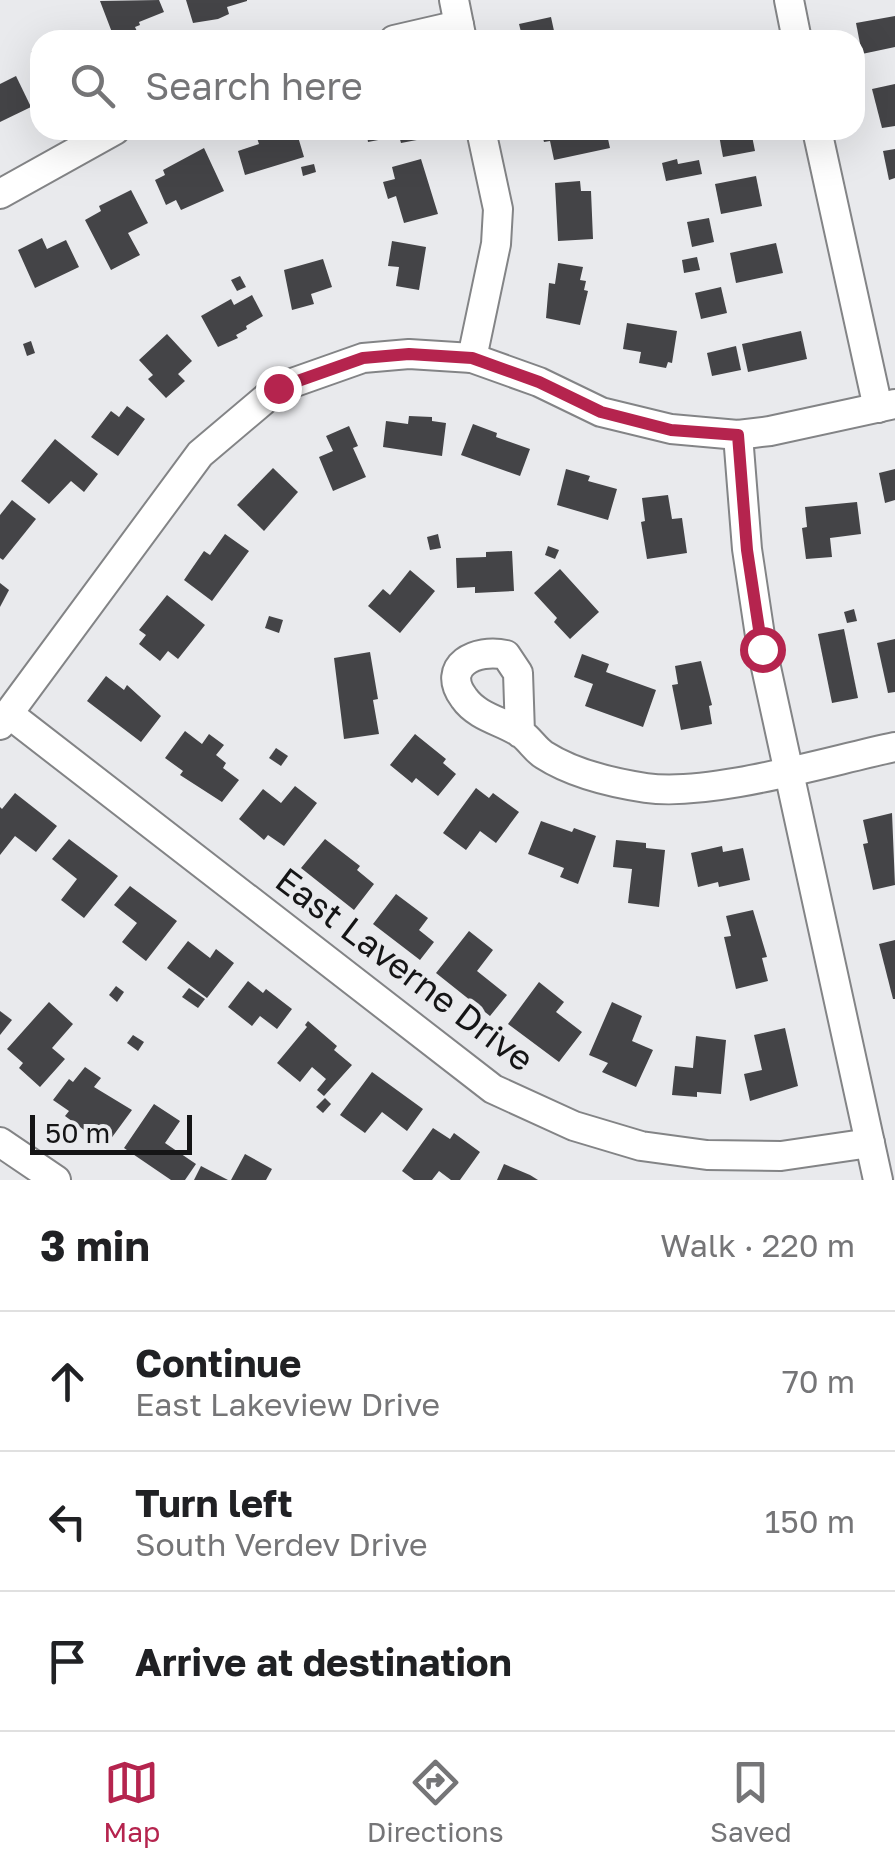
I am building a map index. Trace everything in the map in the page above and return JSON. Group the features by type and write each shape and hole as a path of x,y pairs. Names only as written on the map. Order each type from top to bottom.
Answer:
{"street":[{"path":"788,0 795,30"},
{"path":"430,30 458,22"},
{"path":"0,194 97,140"},
{"path":"472,358 496,244 498,210 483,140"},
{"path":"4,719 200,454 278,388 363,358 409,354 472,358 539,382 601,412 671,430 738,435 770,432 886,406 820,140"},
{"path":"738,435 747,550 787,770 878,1180"},
{"name":"East Laverne Drive","path":"4,719 493,1088 574,1126 641,1146 707,1156 780,1156 870,1143"},
{"path":"520,733 544,755 594,776 649,788 710,786 895,746"},
{"path":"0,1142 56,1180"}],"building":[{"path":"159,0 164,12 139,22 136,30 111,30 100,1"},
{"path":"186,0 247,1 227,7 229,14 218,19 193,23"},
{"path":"895,16 895,47 865,53 865,30 857,30 856,23"},
{"path":"551,17 554,30 520,30 519,24"},
{"path":"16,76 30,107 0,122 0,84"},
{"path":"895,84 895,126 882,128 872,89"},
{"path":"258,140 299,140 304,157 245,175 238,151 259,144"},
{"path":"544,140 608,140 610,148 554,160 550,141"},
{"path":"720,140 753,140 755,151 723,157"},
{"path":"204,148 224,191 181,210 176,200 166,205 155,180 165,175 163,170"},
{"path":"895,149 895,178 889,180 883,151"},
{"path":"421,159 438,214 404,223 396,196 388,199 383,182 395,179 392,167"},
{"path":"677,159 678,164 699,160 702,174 666,181 662,163"},
{"path":"314,164 316,172 303,176 301,167"},
{"path":"756,176 762,206 721,214 715,184"},
{"path":"580,181 581,191 591,191 593,239 558,241 555,183"},
{"path":"131,190 148,223 128,233 140,255 111,270 85,220 101,211 99,206"},
{"path":"709,218 714,242 692,247 687,222"},
{"path":"42,238 47,249 66,240 79,267 35,288 18,250"},
{"path":"392,241 426,247 419,290 396,286 399,267 388,266"},
{"path":"776,243 783,273 736,283 730,253"},
{"path":"697,257 700,270 684,273 682,260"},
{"path":"323,259 332,287 311,294 314,304 292,310 284,270"},
{"path":"558,263 583,267 580,280 586,281 584,290 588,291 580,325 546,318 549,283 555,284"},
{"path":"240,276 246,287 237,291 231,280"},
{"path":"721,287 727,313 701,319 695,293"},
{"path":"252,295 263,316 246,326 236,335 238,338 218,347 201,316 231,299 234,305"},
{"path":"627,323 677,331 672,363 668,362 666,368 639,363 641,352 623,349"},
{"path":"801,331 807,359 748,372 742,344"},
{"path":"167,334 192,361 178,374 185,381 166,398 148,379 153,375 139,360"},
{"path":"31,341 35,353 27,356 23,344"},
{"path":"736,346 741,370 712,376 707,353"},
{"path":"127,406 145,419 118,456 91,437 111,411 119,417"},
{"path":"409,416 432,417 432,421 446,423 442,456 383,447 386,421 408,424"},
{"path":"473,424 530,449 520,476 461,455"},
{"path":"349,426 358,446 353,448 366,477 333,491 319,457 333,451 326,436"},
{"path":"55,439 98,474 84,492 71,481 49,504 21,481"},
{"path":"273,468 298,492 264,531 237,505"},
{"path":"566,469 590,476 588,481 617,489 608,520 557,505"},
{"path":"895,469 895,500 885,503 879,473"},
{"path":"668,495 672,519 682,518 687,553 647,559 642,498"},
{"path":"12,500 36,519 3,560 0,515"},
{"path":"857,502 861,534 830,538 832,557 806,559 802,528 807,527 805,507"},
{"path":"225,534 249,551 212,601 184,580 204,551 210,555"},
{"path":"438,534 441,548 430,550 427,537"},
{"path":"548,546 559,550 555,559 545,555"},
{"path":"512,551 514,591 475,593 475,587 457,588 456,558"},
{"path":"560,569 599,612 570,639 534,593"},
{"path":"410,570 435,591 400,633 368,606 383,589 390,595"},
{"path":"0,583 9,590 0,607"},
{"path":"167,595 205,625 178,659 168,651 160,661 139,644 146,635 139,630"},
{"path":"854,609 857,621 847,623 844,612"},
{"path":"269,616 283,620 279,633 265,628"},
{"path":"844,629 858,698 832,703 818,634"},
{"path":"895,639 895,692 888,693 877,643"},
{"path":"370,652 379,734 344,739 334,658"},
{"path":"582,654 609,664 606,672 656,690 643,727 585,706 593,684 574,677"},
{"path":"701,661 712,705 712,724 681,730 672,685 678,684 675,666"},
{"path":"106,676 124,690 127,685 161,716 141,742 87,701"},
{"path":"185,731 202,744 209,734 224,745 216,755 226,763 223,768 239,780 222,802 180,775 183,771 165,758"},
{"path":"415,734 446,759 443,763 456,774 438,796 416,778 412,783 390,765"},
{"path":"276,748 288,756 281,766 269,758"},
{"path":"295,786 317,803 284,846 268,835 264,840 239,819 263,789 281,803"},
{"path":"476,788 489,798 493,793 519,812 496,843 480,831 466,850 443,833"},
{"path":"15,793 57,826 36,852 15,836 0,855 0,807"},
{"path":"892,813 895,885 873,890 863,844 868,843 863,820"},
{"path":"541,821 596,836 578,884 560,877 564,868 528,854"},
{"path":"69,839 118,876 84,918 61,900 77,879 52,859"},
{"path":"325,839 360,866 357,870 374,884 354,910 301,868"},
{"path":"616,840 646,843 646,848 665,850 659,907 628,903 632,869 613,867"},
{"path":"722,846 723,852 743,848 750,880 698,887 691,853"},
{"path":"130,886 177,921 146,961 122,942 137,923 114,905"},
{"path":"396,894 428,918 419,930 434,942 420,960 373,924"},
{"path":"753,910 767,957 762,958 768,981 736,989 724,937 731,936 726,916"},
{"path":"469,931 493,950 477,971 507,995 490,1016 436,973"},
{"path":"895,940 895,999 893,999 879,944"},
{"path":"188,941 210,958 216,949 234,963 207,998 167,968"},
{"path":"248,981 292,1009 277,1029 260,1016 252,1026 228,1007"},
{"path":"539,982 564,1002 556,1012 582,1032 559,1062 508,1024"},
{"path":"116,986 124,992 117,1002 109,995"},
{"path":"189,988 205,999 198,1008 182,997"},
{"path":"49,1002 73,1024 52,1048 65,1059 40,1087 19,1068 23,1063 7,1049"},
{"path":"612,1002 642,1016 632,1041 653,1050 636,1087 602,1072 608,1063 589,1055"},
{"path":"0,1011 12,1020 0,1035"},
{"path":"308,1021 352,1065 324,1096 317,1090 326,1079 312,1067 300,1082 277,1063"},
{"path":"785,1028 798,1086 750,1101 744,1074 762,1070 754,1035"},
{"path":"133,1035 144,1042 138,1051 127,1043"},
{"path":"696,1036 726,1040 721,1094 672,1095 675,1066 693,1068"},
{"path":"85,1067 101,1078 94,1087 132,1110 110,1140 95,1129 91,1135 65,1116 69,1111 53,1100 69,1079 73,1082"},
{"path":"372,1072 423,1109 407,1131 382,1112 365,1133 340,1115"},
{"path":"325,1098 331,1104 323,1113 316,1107"},
{"path":"154,1104 180,1121 165,1143 196,1164 185,1180 171,1180 124,1148"},
{"path":"433,1128 450,1139 454,1133 480,1152 460,1180 451,1180 439,1171 432,1180 414,1180 402,1171"},
{"path":"245,1154 272,1169 266,1180 231,1180"},
{"path":"504,1164 530,1175 538,1180 497,1180"},
{"path":"201,1166 228,1180 194,1180"}],"route":[{"path":"278,388 363,358 409,354 472,358 539,382 601,412 671,430 738,435 747,550 762,649"}]}
